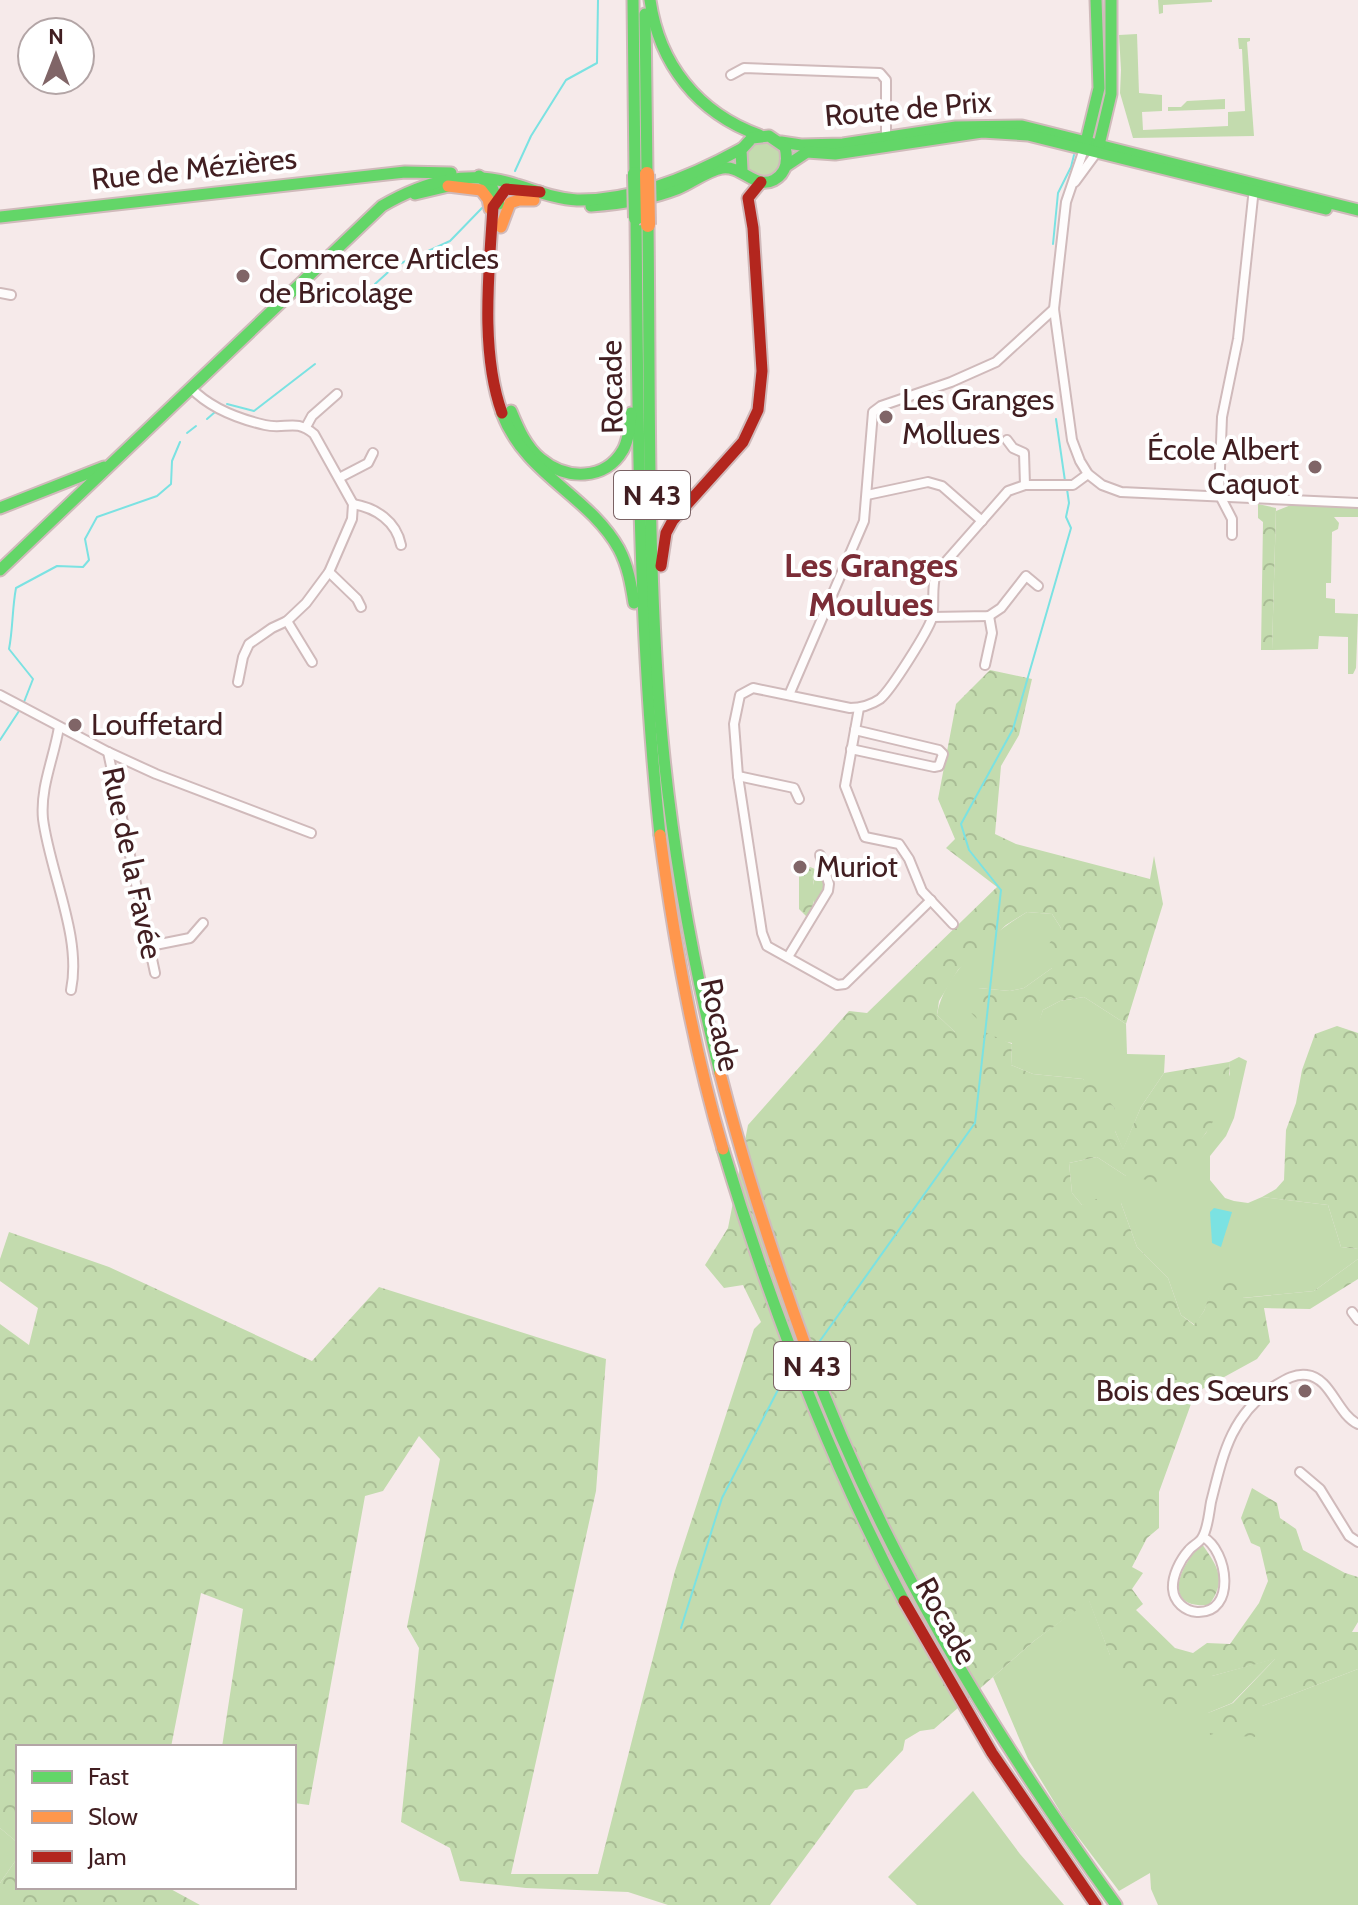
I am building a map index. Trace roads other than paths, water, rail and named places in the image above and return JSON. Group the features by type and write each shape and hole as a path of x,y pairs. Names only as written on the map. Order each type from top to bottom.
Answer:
{"main road":[{"path":"633,0 641,174"},
{"name":"Route de Prix","path":"648,0 660,45 679,75 726,122 759,135 767,134 781,142 804,145 886,142"},
{"name":"N 43","path":"648,0 641,174 659,687 677,862 703,1005 735,1135 776,1269 817,1381 866,1493 915,1589 990,1721 1041,1801 1118,1905"},
{"path":"1092,146 1100,78 1096,0"},
{"path":"1092,146 1112,97 1111,0"},
{"name":"Route de Prix","path":"761,182 776,179 786,166 807,152 835,154 978,125 1022,126 1358,213"},
{"path":"352,237 420,188 465,183 542,196 600,198 668,183 741,149 751,137 759,135"},
{"name":"Route de Prix","path":"781,142 787,153 786,166"},
{"path":"659,687 659,587 666,533 683,507 743,442 758,410 762,371 753,228 748,198 761,182 747,176 742,170 739,163 741,149"},
{"path":"496,224 505,208 517,199 542,196 567,206 614,204 675,190 723,168 742,170"},
{"path":"401,172 420,188"},
{"path":"399,195 404,184 401,172"},
{"name":"Rue de Mézières","path":"0,217 401,172 475,176"},
{"path":"0,570 382,206 399,195 444,178 475,176 501,189"},
{"path":"448,186 481,190 490,204 496,224 499,376 518,427 541,459 558,471 586,476 602,471 613,463 621,453 628,433 637,349"},
{"path":"501,189 496,224 489,364 501,414 523,453 536,468 577,501 609,534 629,572 635,621 643,637"},
{"name":"Rocade","path":"642,222 637,349 643,637 649,735 661,841 687,1007 720,1142 805,1388 852,1497 901,1597 977,1729 1096,1905"},
{"path":"0,508 112,463"},
{"path":"1048,1838 1088,1905"}],"street":[{"path":"731,75 744,68 880,73 886,80 886,142"},
{"path":"1092,146 1069,189 1054,309 1072,440 1088,474 1102,485 1121,492 1219,494 1274,500 1358,503"},
{"path":"1232,535 1232,519 1219,494 1222,417 1238,339 1254,187"},
{"path":"0,293 11,295"},
{"path":"789,695 864,521 873,412 881,406 951,382 996,362 1054,309"},
{"path":"191,388 207,404 267,426 299,424 306,427 314,434 341,477 353,504 352,519 329,572 306,603 287,621 249,644 238,682"},
{"path":"306,427 312,416 337,394"},
{"path":"1007,440 1013,448 1024,453 1025,485"},
{"path":"341,477 368,463 373,453"},
{"path":"931,900 845,984 837,985 767,946 762,933 738,776 734,724 740,695 753,688 832,706 859,708 879,699 890,687 932,617 932,587 936,573 1008,491 1025,485 1073,485 1088,474"},
{"path":"867,495 928,482 942,486 982,521"},
{"path":"353,504 366,506 393,523 401,545"},
{"path":"329,572 357,599 361,607"},
{"path":"932,617 989,616 1001,608 1026,576 1038,586"},
{"path":"985,665 992,633 989,616"},
{"path":"287,621 312,662"},
{"path":"0,695 156,774 311,833"},
{"path":"859,708 845,786 865,837 899,844 922,891 953,924"},
{"path":"59,727 46,777 43,816 70,938 74,966 71,990"},
{"path":"851,749 934,767 939,766 942,760 943,754 939,750 855,730"},
{"name":"Rue de la Favée","path":"108,752 155,973"},
{"path":"738,776 794,788 799,799"},
{"path":"788,957 828,891 829,884 820,855"},
{"path":"150,946 190,938 203,923"},
{"path":"1352,1312 1358,1320"},
{"path":"1203,1537 1210,1541 1221,1561 1225,1575 1224,1591 1217,1604 1207,1611 1197,1612 1186,1609 1176,1601 1174,1577 1189,1550 1203,1537 1230,1434 1248,1409 1265,1393 1294,1376 1304,1374 1314,1377 1323,1383 1344,1416 1358,1424"},
{"path":"1300,1472 1320,1489 1349,1536 1358,1542"}],"water":[{"path":"1214,1208 1232,1212 1221,1247 1212,1243 1210,1212"}],"waterway":[{"path":"515,171 531,136 566,80 597,63 598,0"},
{"path":"1053,244 1058,193 1074,155"},
{"path":"375,284 395,266 450,241 482,208"},
{"path":"227,404 254,411 315,364"},
{"path":"207,419 215,412"},
{"path":"1056,419 1065,481"},
{"path":"187,433 196,426"},
{"path":"24,702 33,679 9,649 16,588 57,566 83,567 89,560 85,539 97,517 157,496 171,484 172,461 180,442"},
{"path":"817,1345 975,1123 1001,890 969,850 961,824 1013,729 1071,528 1066,517 1069,503 1067,489"},
{"path":"0,740 21,708"},
{"path":"681,1628 722,1498 781,1384"}],"place":[{"name":"Commerce Articles de Bricolage","path":"243,276"},
{"name":"Les Granges Mollues","path":"886,417"},
{"name":"École Albert Caquot","path":"1315,467"},
{"name":"Louffetard","path":"75,725"},
{"name":"Muriot","path":"800,867"},
{"name":"Bois des Sœurs","path":"1305,1391"}],"district":[{"name":"Les Granges Moulues","path":"871,584"}]}
